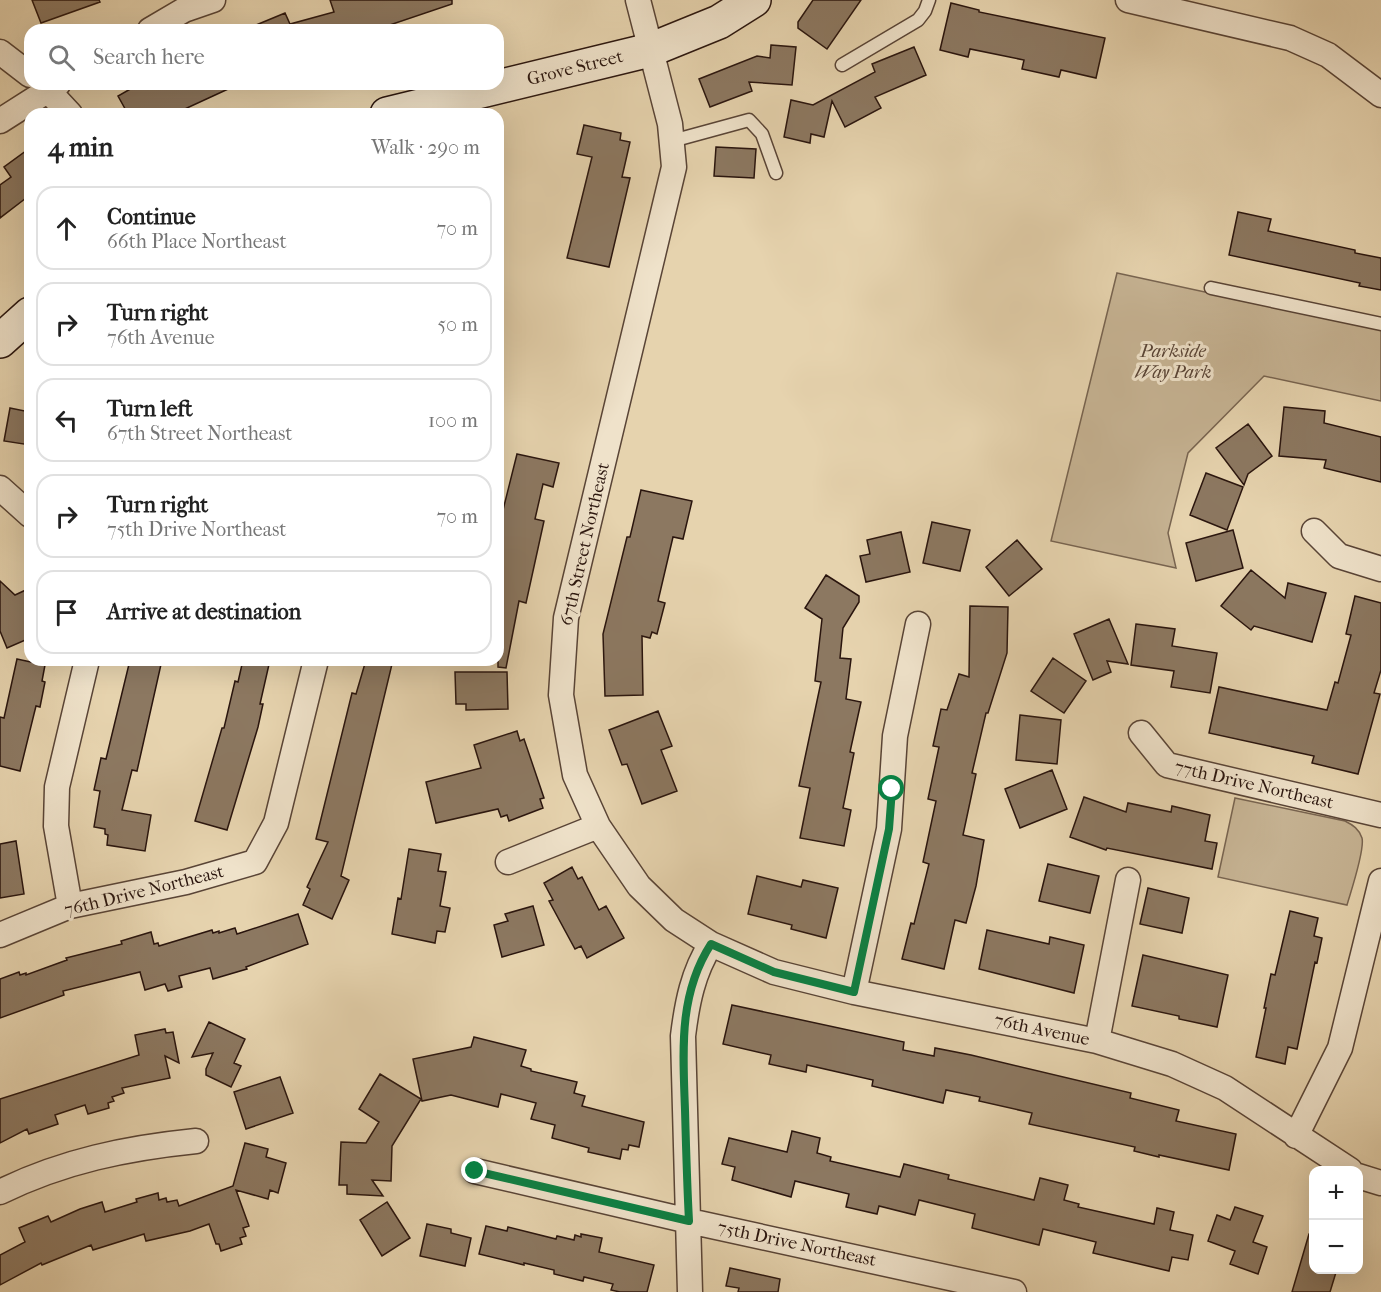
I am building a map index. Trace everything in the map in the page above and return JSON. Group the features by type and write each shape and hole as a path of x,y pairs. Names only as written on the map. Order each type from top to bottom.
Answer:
{"street":[{"path":"158,24 182,5 213,0"},
{"name":"67th Street Northeast","path":"638,0 670,124 674,168 566,618 561,695 575,775 598,826 639,886 674,920 711,944"},
{"name":"Grove Street","path":"504,86 650,50 719,22 754,0"},
{"path":"1128,0 1180,6 1290,38 1328,56 1381,94"},
{"path":"0,52 24,69"},
{"path":"0,121 37,90"},
{"path":"51,90 65,108"},
{"name":"Grove Street","path":"412,108 486,90"},
{"path":"0,341 24,319"},
{"path":"0,488 24,510"},
{"path":"1314,531 1339,556 1381,568"},
{"path":"854,992 889,829 895,736 918,624"},
{"path":"70,906 56,826 57,787 86,666"},
{"name":"76th Drive Northeast","path":"0,935 70,906 186,882 255,862 276,823 315,666"},
{"name":"77th Drive Northeast","path":"1140,733 1167,765 1381,815"},
{"path":"508,862 598,826"},
{"path":"1097,1041 1128,880"},
{"path":"1296,1136 1340,1048 1381,881"},
{"path":"690,1292 683,1036 688,999 703,957 711,944"},
{"name":"76th Avenue","path":"711,944 774,972 854,992 1097,1041 1172,1064 1225,1088 1344,1166"},
{"path":"0,1192 71,1163 139,1147 196,1141"},
{"name":"75th Drive Northeast","path":"475,1171 689,1221 1014,1292"},
{"path":"1363,1177 1381,1183"}],"lane":[{"path":"842,65 918,20 929,0"},
{"path":"672,141 749,120 762,134 776,173"},
{"path":"1211,288 1381,324"}],"green space":[{"name":"Parkside Way Park","path":"1117,273 1381,330 1381,401 1264,376 1188,453 1168,533 1176,568 1051,541"},
{"path":"1235,798 1345,821 1355,828 1361,835 1362,844 1347,905 1218,877"}],"building":[{"path":"32,0 99,0 100,2 41,23"},
{"path":"330,0 452,0 452,4 393,24 290,24 334,12"},
{"path":"813,0 861,0 827,49 798,28 798,22"},
{"path":"951,3 979,10 979,12 1105,38 1096,78 1061,70 1059,77 1022,69 1024,60 970,49 968,57 940,50"},
{"path":"285,13 290,24 258,24"},
{"path":"771,45 796,47 792,85 749,82 752,91 710,107 699,79 757,56 770,58"},
{"path":"914,47 926,75 875,97 881,108 845,127 832,101 824,137 811,134 810,143 784,137 791,100 813,105 875,72 872,64"},
{"path":"128,90 226,90 187,108 125,108 118,96"},
{"path":"584,125 621,133 620,140 630,142 622,177 630,178 609,267 567,258 592,157 577,154"},
{"path":"716,147 756,149 754,178 714,176"},
{"path":"24,152 24,200 0,218 0,185 11,177 4,167"},
{"path":"1238,212 1271,219 1268,231 1381,258 1381,290 1359,286 1360,283 1229,255"},
{"path":"1284,407 1325,411 1324,423 1381,437 1381,482 1324,468 1326,460 1279,456"},
{"path":"10,408 24,411 24,444 4,441"},
{"path":"1248,424 1272,456 1248,474 1244,485 1216,448"},
{"path":"517,454 559,463 553,487 543,484 535,519 544,521 526,603 519,601 506,668 498,667 504,666 504,506"},
{"path":"1206,473 1243,487 1227,530 1190,515"},
{"path":"641,490 692,501 683,539 673,537 658,601 665,603 657,634 652,632 650,638 642,636 643,695 605,696 603,634"},
{"path":"932,522 970,530 960,571 923,563"},
{"path":"1233,530 1243,568 1196,581 1186,543"},
{"path":"901,532 910,572 866,582 860,556 870,554 867,540"},
{"path":"1017,540 1042,569 1009,596 986,567"},
{"path":"1251,570 1285,598 1288,583 1326,593 1312,642 1254,626 1251,630 1221,606"},
{"path":"826,575 859,596 859,602 843,628 840,658 851,659 846,699 861,702 850,752 854,753 843,808 851,810 844,846 800,838 810,788 799,786 821,682 815,681 822,619 805,608"},
{"path":"0,581 15,595 24,591 24,641 7,648 0,631"},
{"path":"1355,596 1381,603 1381,670 1374,693 1380,694 1358,774 1312,763 1314,756 1209,733 1219,687 1327,710 1335,682 1338,683 1351,635 1346,634"},
{"path":"970,606 1008,607 1007,653 988,713 986,713 972,773 976,774 963,835 984,840 976,886 966,923 955,920 944,969 902,959 911,923 914,924 929,864 923,862 936,801 928,799 939,747 933,746 941,709 947,710 959,674 969,677"},
{"path":"1109,619 1128,664 1107,661 1111,672 1093,680 1074,634"},
{"path":"1136,624 1175,629 1172,646 1217,653 1210,693 1171,687 1174,671 1131,665"},
{"path":"1053,658 1086,681 1064,713 1031,691"},
{"path":"17,659 24,660 24,666 45,666 42,681 45,682 40,707 36,706 20,771 0,766 0,717 4,718"},
{"path":"129,666 161,666 137,771 132,770 122,810 151,815 145,851 107,845 108,835 105,834 105,829 94,827 100,791 94,790 101,758 106,759"},
{"path":"242,666 269,666 260,704 263,704 258,727 227,830 195,821 222,728 224,728 235,681 238,682"},
{"path":"364,666 392,666 341,876 349,880 332,919 303,905 310,889 307,887 328,842 316,839 352,693 356,694"},
{"path":"455,672 507,672 508,709 466,710 466,704 456,704"},
{"path":"658,711 672,746 661,750 677,791 642,804 627,764 622,765 609,730"},
{"path":"1020,715 1061,720 1057,764 1016,760"},
{"path":"517,731 520,741 524,739 544,798 540,799 543,808 509,821 507,815 501,817 498,809 436,823 426,782 481,768 474,745"},
{"path":"1052,770 1067,809 1020,828 1005,789"},
{"path":"1084,797 1126,812 1128,803 1171,812 1172,806 1210,815 1205,841 1217,843 1212,869 1107,848 1106,850 1070,837"},
{"path":"16,841 24,894 0,898 0,844"},
{"path":"409,849 441,854 438,871 446,872 440,906 450,908 445,932 437,931 435,943 392,934 398,898 401,899"},
{"path":"1048,864 1099,876 1090,913 1039,901"},
{"path":"572,867 578,879 582,877 599,910 606,906 624,938 587,958 581,946 575,949 549,901 553,900 544,883"},
{"path":"757,876 801,887 803,880 838,888 826,938 791,929 792,925 748,914"},
{"path":"1148,888 1189,898 1182,933 1140,924"},
{"path":"533,906 544,945 502,957 494,925 508,921 505,914"},
{"path":"1290,911 1318,918 1314,936 1322,938 1297,1049 1288,1047 1285,1064 1256,1057 1271,974 1275,975"},
{"path":"298,914 308,944 246,967 247,969 213,979 210,968 179,976 182,987 168,991 165,984 145,990 140,972 63,991 64,995 0,1018 0,979 19,972 20,975 26,973 26,975 67,960 66,958 122,944 121,941 151,932 154,944 158,943 159,946 212,930 213,933 219,931 219,933 235,928 237,934"},
{"path":"987,930 1049,944 1050,937 1084,945 1074,993 979,969"},
{"path":"1143,955 1228,975 1217,1027 1132,1006"},
{"path":"732,1005 904,1042 903,1050 934,1056 935,1048 1131,1093 1130,1098 1179,1110 1176,1121 1236,1134 1229,1170 1159,1155 1159,1157 1134,1151 1135,1147 1029,1124 1032,1113 979,1101 980,1097 946,1090 943,1103 872,1086 873,1080 807,1065 806,1072 769,1064 771,1055 723,1044"},
{"path":"209,1022 245,1039 234,1063 241,1066 231,1087 206,1075 206,1069 213,1053 192,1057"},
{"path":"165,1029 166,1033 173,1032 179,1063 165,1056 170,1078 122,1088 124,1093 112,1097 114,1101 108,1103 109,1108 88,1114 85,1105 55,1115 58,1124 29,1134 27,1129 0,1143 0,1099 139,1055 135,1035"},
{"path":"474,1037 526,1050 521,1066 531,1071 577,1082 574,1093 585,1096 582,1106 644,1122 639,1147 629,1145 628,1150 622,1149 620,1159 588,1152 589,1148 552,1138 555,1125 531,1119 536,1103 501,1094 498,1107 451,1095 422,1101 413,1059 471,1047"},
{"path":"380,1074 421,1099 392,1146 391,1181 372,1180 383,1196 347,1194 347,1185 339,1185 341,1142 366,1143 379,1122 359,1109"},
{"path":"280,1077 293,1113 246,1129 234,1092"},
{"path":"792,1131 820,1138 817,1153 831,1157 830,1161 900,1177 904,1164 949,1175 948,1179 1034,1200 1040,1178 1068,1185 1064,1200 1079,1204 1078,1207 1154,1224 1157,1208 1174,1212 1170,1230 1193,1235 1188,1260 1172,1257 1169,1271 1093,1253 1096,1242 1043,1229 1039,1245 972,1228 975,1214 919,1200 915,1215 879,1206 877,1214 846,1207 849,1194 795,1181 791,1197 732,1180 735,1167 722,1164 729,1138 787,1152"},
{"path":"245,1143 268,1149 266,1157 286,1163 278,1193 270,1190 268,1199 236,1190 249,1226 243,1228 246,1236 240,1238 242,1244 221,1251 209,1224 190,1231 146,1241 144,1234 93,1250 91,1245 42,1265 41,1263 0,1285 0,1255 25,1242 19,1228 48,1216 51,1222 102,1202 105,1212 158,1193 159,1200 166,1198 167,1202 177,1200 179,1206 233,1186"},
{"path":"387,1202 410,1238 382,1256 360,1220"},
{"path":"1235,1207 1263,1216 1253,1242 1267,1247 1258,1274 1230,1264 1235,1251 1208,1241 1217,1215 1230,1220"},
{"path":"427,1224 451,1229 451,1233 471,1238 465,1266 420,1256"},
{"path":"486,1226 507,1231 508,1227 556,1239 557,1236 574,1240 575,1235 581,1237 581,1234 602,1238 599,1252 654,1265 647,1292 611,1290 613,1284 584,1277 583,1281 554,1274 554,1270 479,1254"},
{"path":"1309,1234 1309,1274 1335,1274 1330,1292 1292,1292"},
{"path":"730,1268 780,1279 778,1292 738,1292 739,1288 726,1286"}],"route":[{"path":"475,1171 689,1221 683,1036 688,999 703,957 711,944 774,972 854,992 889,829 892,789"}]}
